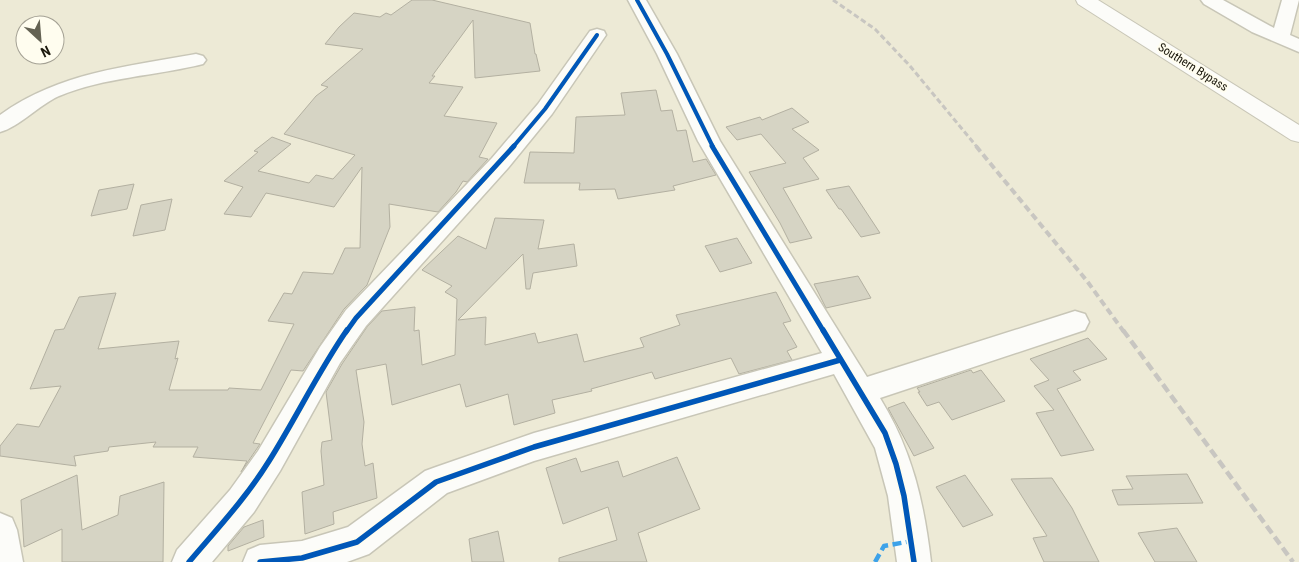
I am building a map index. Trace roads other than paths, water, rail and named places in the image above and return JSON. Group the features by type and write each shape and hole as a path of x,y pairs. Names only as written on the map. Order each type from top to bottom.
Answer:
{"highway":[{"name":"Southern Bypass","path":"1085,0 1210,77 1299,135"},
{"name":"Southern Bypass","path":"1108,0 1299,117"}],"street":[{"path":"637,0 667,54 709,141 885,433 897,462 914,562"},
{"path":"1210,0 1280,38 1299,46"},
{"path":"1280,38 1292,10"},
{"path":"189,562 242,501 269,461 330,355 356,318 500,163 550,101 597,35"},
{"path":"0,125 21,109 50,93 80,82 196,60"},
{"path":"859,392 1075,322"},
{"path":"260,562 302,558 357,542 436,482 534,447 840,360"},
{"path":"0,530 6,562"}],"railway":[{"path":"833,0 875,29 910,66 977,147"},
{"path":"976,146 1087,281 1124,332"},
{"path":"1123,330 1293,562"}]}
